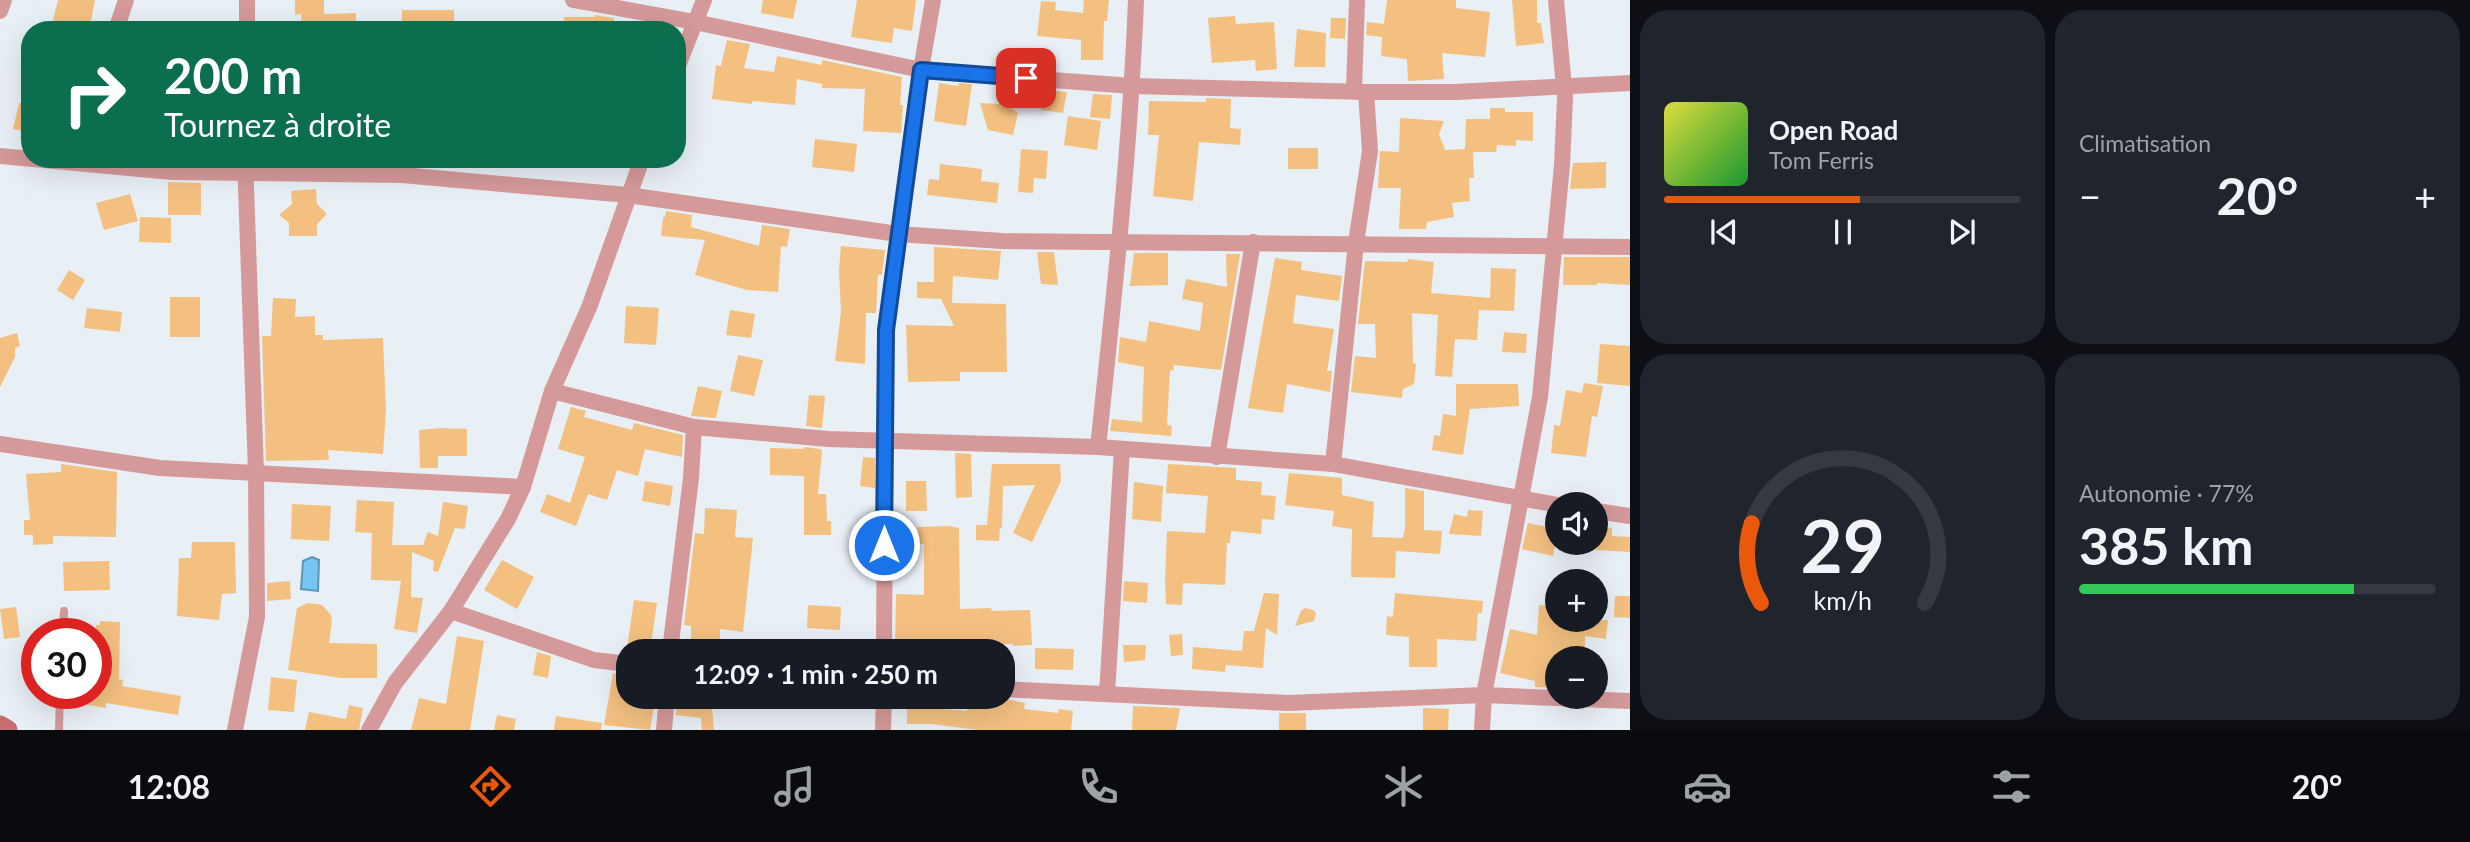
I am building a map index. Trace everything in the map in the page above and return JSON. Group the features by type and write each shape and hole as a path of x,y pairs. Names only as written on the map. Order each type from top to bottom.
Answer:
{"street":[{"path":"0,11 4,0"},
{"path":"119,21 126,0"},
{"path":"247,0 247,21"},
{"path":"573,0 695,22 921,70 1132,86 1360,92 1456,92 1630,83"},
{"path":"686,45 704,0"},
{"path":"884,639 886,330 933,0"},
{"path":"1098,447 1121,243 1136,0"},
{"path":"1333,464 1356,243 1370,151 1360,92 1357,0"},
{"path":"1482,730 1484,695 1540,397 1562,164 1564,87 1556,0"},
{"path":"0,156 21,157"},
{"path":"136,168 172,172 221,168"},
{"path":"235,730 257,617 256,472 245,168"},
{"path":"276,168 628,195 898,234 1002,241 1630,247"},
{"path":"369,730 395,683 451,611 508,519 523,487 552,391 590,305 638,168"},
{"path":"1217,457 1253,242"},
{"path":"552,391 694,427 828,439 1098,447 1333,464 1545,503"},
{"path":"671,639 691,478 694,427"},
{"path":"0,444 160,468 523,487"},
{"path":"1107,694 1122,449"},
{"path":"1608,513 1630,516"},
{"path":"451,611 594,660 616,663"},
{"path":"1015,690 1288,703 1484,695 1630,701"},
{"path":"664,730 666,709"},
{"path":"883,730 884,709"},
{"path":"0,726 7,730"}],"lane":[{"path":"64,611 64,618"},
{"path":"59,730 60,709"}],"water":[{"path":"312,557 319,560 318,591 301,589 303,561"}],"building":[{"path":"58,0 95,0 91,21 53,21"},
{"path":"295,0 324,0 324,14 356,13 356,21 301,21 301,14 295,15"},
{"path":"763,0 797,0 793,19 761,13"},
{"path":"857,0 916,0 912,31 894,28 892,43 851,37"},
{"path":"1084,0 1109,0 1107,21 1104,21 1103,60 1081,60 1081,40 1037,36 1041,1 1056,2 1055,10 1083,13"},
{"path":"1387,0 1456,0 1456,8 1490,12 1485,57 1442,53 1444,79 1408,81 1407,59 1381,56 1382,37 1366,35 1367,22 1384,24"},
{"path":"1512,0 1537,0 1537,23 1541,23 1544,43 1516,46"},
{"path":"402,10 454,10 454,21 402,21"},
{"path":"1235,16 1236,24 1274,22 1277,69 1256,71 1255,60 1212,63 1208,18"},
{"path":"564,17 614,18 614,21 564,21"},
{"path":"1331,18 1346,18 1345,39 1330,38"},
{"path":"1297,29 1326,33 1325,67 1294,67"},
{"path":"727,40 750,44 744,68 774,72 777,56 822,65 822,60 902,77 901,133 863,131 865,89 822,88 822,84 797,79 795,105 752,101 752,104 712,99 716,65 721,66"},
{"path":"939,83 958,86 959,83 972,84 966,126 934,121"},
{"path":"1044,90 1067,92 1063,113 1041,110"},
{"path":"1093,94 1112,95 1110,119 1090,117"},
{"path":"1000,98 1013,99 1012,109 1018,113 1013,135 988,130 980,103 999,104"},
{"path":"1206,98 1231,99 1230,128 1241,129 1240,145 1199,142 1193,201 1153,196 1159,135 1148,135 1149,101 1206,102"},
{"path":"19,103 21,103 21,130 13,129"},
{"path":"1490,108 1505,108 1505,112 1533,112 1533,141 1516,140 1516,146 1497,145 1496,152 1473,152 1474,178 1469,178 1470,201 1452,203 1454,217 1427,222 1426,229 1399,229 1401,188 1378,188 1380,151 1399,152 1400,118 1444,121 1439,134 1445,150 1465,149 1466,119 1490,119"},
{"path":"1068,116 1101,121 1097,150 1064,145"},
{"path":"815,139 857,144 854,172 812,167"},
{"path":"1288,148 1318,148 1318,169 1288,169"},
{"path":"1021,149 1048,151 1046,179 1034,178 1033,193 1018,192"},
{"path":"1606,162 1606,188 1570,189 1573,163"},
{"path":"940,164 982,169 981,181 999,183 997,203 927,195 929,179 939,180"},
{"path":"168,182 201,183 201,215 168,215"},
{"path":"316,189 317,204 327,214 317,224 317,236 289,236 289,223 279,215 292,204 291,191"},
{"path":"130,194 138,221 104,230 96,203"},
{"path":"666,211 692,215 691,227 759,246 762,225 790,229 787,247 781,246 778,292 747,290 695,275 705,240 661,236"},
{"path":"140,217 171,218 171,243 139,242"},
{"path":"841,246 885,250 882,275 878,275 876,313 866,313 865,364 835,361 841,312"},
{"path":"934,247 1001,251 998,280 953,276 952,303 1006,304 1007,372 960,372 960,381 908,382 906,325 954,326 941,299 917,298 917,282 934,282"},
{"path":"1037,252 1054,252 1058,285 1041,284"},
{"path":"1134,253 1168,253 1168,285 1130,286"},
{"path":"1226,254 1240,254 1221,370 1174,365 1173,371 1170,370 1167,425 1172,426 1171,436 1110,431 1112,419 1142,422 1144,367 1118,362 1120,337 1146,342 1149,321 1200,331 1203,303 1182,299 1186,279 1227,287"},
{"path":"1564,257 1630,257 1630,285 1563,285"},
{"path":"1275,258 1302,262 1301,270 1342,276 1339,301 1296,295 1293,323 1334,329 1327,371 1332,371 1330,392 1287,384 1283,413 1248,408"},
{"path":"1408,259 1434,262 1431,293 1490,298 1491,268 1516,269 1514,311 1479,310 1477,340 1455,339 1452,377 1435,376 1438,315 1412,313 1413,363 1416,364 1414,384 1403,389 1402,398 1351,392 1355,356 1376,358 1375,324 1358,324 1365,261 1407,262"},
{"path":"69,270 85,280 73,300 57,290"},
{"path":"170,297 200,297 200,337 170,337"},
{"path":"273,298 296,299 295,317 315,316 315,335 323,335 323,340 383,338 386,410 383,454 328,450 329,460 266,461 262,336 271,336"},
{"path":"626,306 659,308 656,345 624,343"},
{"path":"87,308 122,312 120,332 84,328"},
{"path":"730,310 755,314 751,338 726,335"},
{"path":"1504,332 1527,334 1526,353 1502,352"},
{"path":"17,333 20,346 15,348 15,357 0,387 0,338"},
{"path":"1600,344 1630,346 1630,386 1597,383"},
{"path":"738,355 763,360 754,396 730,391"},
{"path":"1584,383 1603,386 1597,417 1592,416 1586,457 1551,453 1554,425 1560,426 1566,390 1582,393"},
{"path":"1456,384 1518,384 1519,406 1470,409 1463,455 1432,450 1434,435 1440,436 1443,414 1456,416"},
{"path":"698,386 722,391 716,418 691,416"},
{"path":"809,395 825,396 822,428 806,426"},
{"path":"571,407 586,411 584,417 632,430 634,423 683,435 682,457 645,449 638,476 617,470 607,500 588,494 576,526 540,512 547,494 570,503 585,457 558,449"},
{"path":"467,429 467,456 438,456 438,468 420,468 419,430"},
{"path":"804,447 822,451 818,494 826,494 827,521 831,521 831,535 804,535 804,476 770,475 770,448"},
{"path":"955,453 971,454 972,497 956,498"},
{"path":"863,457 875,458 875,488 860,486"},
{"path":"61,464 117,472 116,537 53,536 53,544 33,545 33,535 24,535 24,520 30,520 26,474 61,472"},
{"path":"992,464 1060,464 1061,481 1032,542 1013,533 1035,485 1003,486 1002,529 1000,527 999,541 976,540 976,525 987,525"},
{"path":"1168,464 1236,468 1236,480 1262,482 1261,495 1276,496 1274,520 1262,519 1261,534 1231,531 1230,543 1227,543 1225,585 1183,583 1182,605 1166,604 1167,531 1205,533 1208,496 1166,493"},
{"path":"1289,473 1342,478 1342,495 1374,502 1372,537 1403,538 1405,488 1424,491 1424,530 1442,531 1440,554 1396,551 1395,578 1351,577 1352,529 1332,526 1334,511 1285,505"},
{"path":"645,481 673,486 670,506 642,501"},
{"path":"906,481 926,481 927,511 906,511"},
{"path":"1134,482 1163,486 1161,522 1132,519"},
{"path":"357,500 394,502 392,545 423,545 428,532 438,536 443,502 468,506 465,529 455,528 438,572 433,571 434,561 412,552 411,597 423,598 417,633 394,629 401,581 371,580 372,533 355,532"},
{"path":"292,504 331,506 329,541 291,539"},
{"path":"705,508 737,510 735,537 753,538 743,632 720,629 720,639 691,639 691,626 684,625 695,533 704,534"},
{"path":"1468,510 1483,511 1481,536 1449,534 1454,514 1467,517"},
{"path":"1528,523 1545,526 1545,554 1522,549"},
{"path":"918,527 959,528 960,609 1030,610 1032,645 1015,646 1015,639 895,639 896,594 924,595 924,544 919,544"},
{"path":"1608,528 1612,528 1612,536 1630,537 1630,552 1608,551"},
{"path":"192,542 235,542 236,593 222,594 219,620 177,616 179,558 191,558"},
{"path":"502,560 534,577 517,609 484,590"},
{"path":"109,561 110,590 64,591 63,562"},
{"path":"290,581 291,599 267,601 267,583"},
{"path":"1124,581 1148,583 1147,603 1123,601"},
{"path":"1264,593 1279,594 1277,635 1266,628 1263,668 1226,665 1225,672 1192,669 1193,647 1242,651 1244,631 1254,631"},
{"path":"1395,593 1483,601 1482,613 1478,613 1476,641 1437,639 1437,667 1409,667 1409,637 1386,635 1387,616 1393,617"},
{"path":"1615,596 1630,596 1630,618 1614,617"},
{"path":"634,600 657,603 652,639 628,639"},
{"path":"308,603 322,605 331,615 329,643 377,644 377,678 341,678 288,670 297,608"},
{"path":"808,605 841,607 840,630 807,628"},
{"path":"1539,605 1545,605 1545,632 1607,632 1606,639 1585,636 1585,646 1545,646 1545,687 1535,687 1535,681 1500,673 1510,629 1537,635"},
{"path":"16,607 20,637 4,639 0,609"},
{"path":"1305,608 1316,613 1314,621 1295,626 1301,611"},
{"path":"112,622 120,622 119,679 123,680 122,686 181,696 178,715 112,704"},
{"path":"1182,634 1183,655 1171,656 1169,635"},
{"path":"457,636 484,641 470,730 411,730 419,698 446,704"},
{"path":"1123,645 1146,645 1145,660 1124,662"},
{"path":"1035,648 1074,649 1073,670 1035,669"},
{"path":"537,652 551,656 548,678 533,675"},
{"path":"613,673 616,673 616,709 654,709 650,730 604,725"},
{"path":"271,677 297,680 294,712 268,710"},
{"path":"1015,701 1025,703 1024,709 1058,713 1059,709 1073,711 1071,730 978,730 907,724 907,709 1015,709"},
{"path":"349,705 363,708 359,730 305,730 309,712 346,719"},
{"path":"1133,706 1180,708 1176,730 1132,730"},
{"path":"1423,708 1449,709 1448,730 1423,730"},
{"path":"676,709 712,709 714,730 702,730 701,718 676,715"},
{"path":"1279,713 1306,713 1306,730 1279,730"},
{"path":"497,715 516,719 514,730 494,730"},
{"path":"556,716 602,723 601,730 554,730"}],"route":[{"path":"884,545 886,330 921,70 1026,78"}]}
